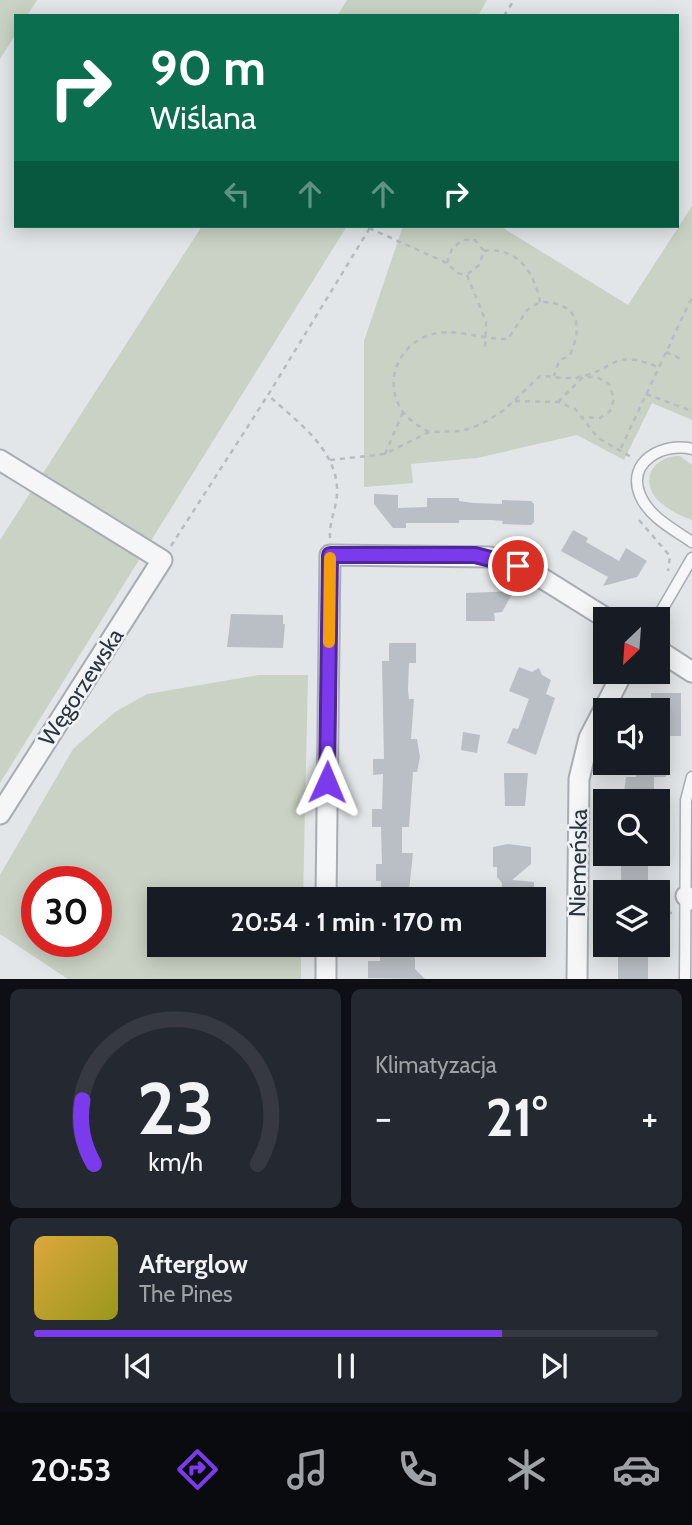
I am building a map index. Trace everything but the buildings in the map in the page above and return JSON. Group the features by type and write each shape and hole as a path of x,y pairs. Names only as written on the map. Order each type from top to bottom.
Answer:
{"street":[{"path":"0,460 162,560"},
{"path":"327,887 330,555 490,557 537,575 596,607"},
{"name":"Węgorzewska","path":"0,814 162,560"},
{"path":"670,658 692,672"},
{"name":"Niemeńska","path":"577,979 579,779 589,738 618,684"},
{"path":"326,957 326,979"}],"lane":[{"path":"692,449 678,446 657,450 643,465 638,482 640,495 654,516 692,542"},
{"path":"664,607 692,558"},
{"path":"685,979 689,898 686,800 692,776"}],"path":[{"path":"162,560 268,395 369,228"},
{"path":"372,228 447,262 457,273 467,275"},
{"path":"447,262 452,249 462,240 475,240 484,251"},
{"path":"484,251 496,249 511,254 525,266 536,281 540,302"},
{"path":"467,275 479,265 484,251"},
{"path":"467,275 486,322 485,351"},
{"path":"621,448 692,297"},
{"path":"429,432 403,412 393,390 397,362 413,342 437,333 466,334 486,340 508,339 527,310 540,302 563,305 574,315 578,327 570,355 559,361 554,376"},
{"path":"666,352 681,359"},
{"path":"558,402 583,377 616,359 635,358 658,367"},
{"path":"330,460 384,454 429,432 462,431 482,424 540,376 597,377 609,384 614,399 610,411 600,418 583,418"},
{"path":"646,394 692,411"},
{"path":"268,395 326,451 330,460 337,490 329,527 330,555"},
{"path":"513,401 558,402 575,408 598,438 621,448 633,457 631,467"},
{"path":"384,454 398,429 403,412"},
{"path":"638,518 670,556 667,577"}],"green space":[{"path":"0,0 37,0 28,14 14,14 14,37 0,59"},
{"path":"347,0 487,0 479,14 338,14"},
{"path":"692,206 692,420 652,403 624,460 577,435 477,458 411,464 413,483 364,487 364,341 402,228 503,228 628,305"},
{"path":"201,228 346,228 0,783 0,540"},
{"path":"680,456 692,465 692,520 675,513 659,501 650,484 651,471 660,461"},
{"path":"259,675 308,675 303,887 147,887 147,957 301,957 301,979 68,979 35,957 112,957 112,866 21,866 21,948 0,934 0,875 73,749 115,712 147,694"}],"slow traffic":[{"path":"329,642 330,558"}],"route":[{"path":"327,782 330,555 475,555 518,566"}]}
